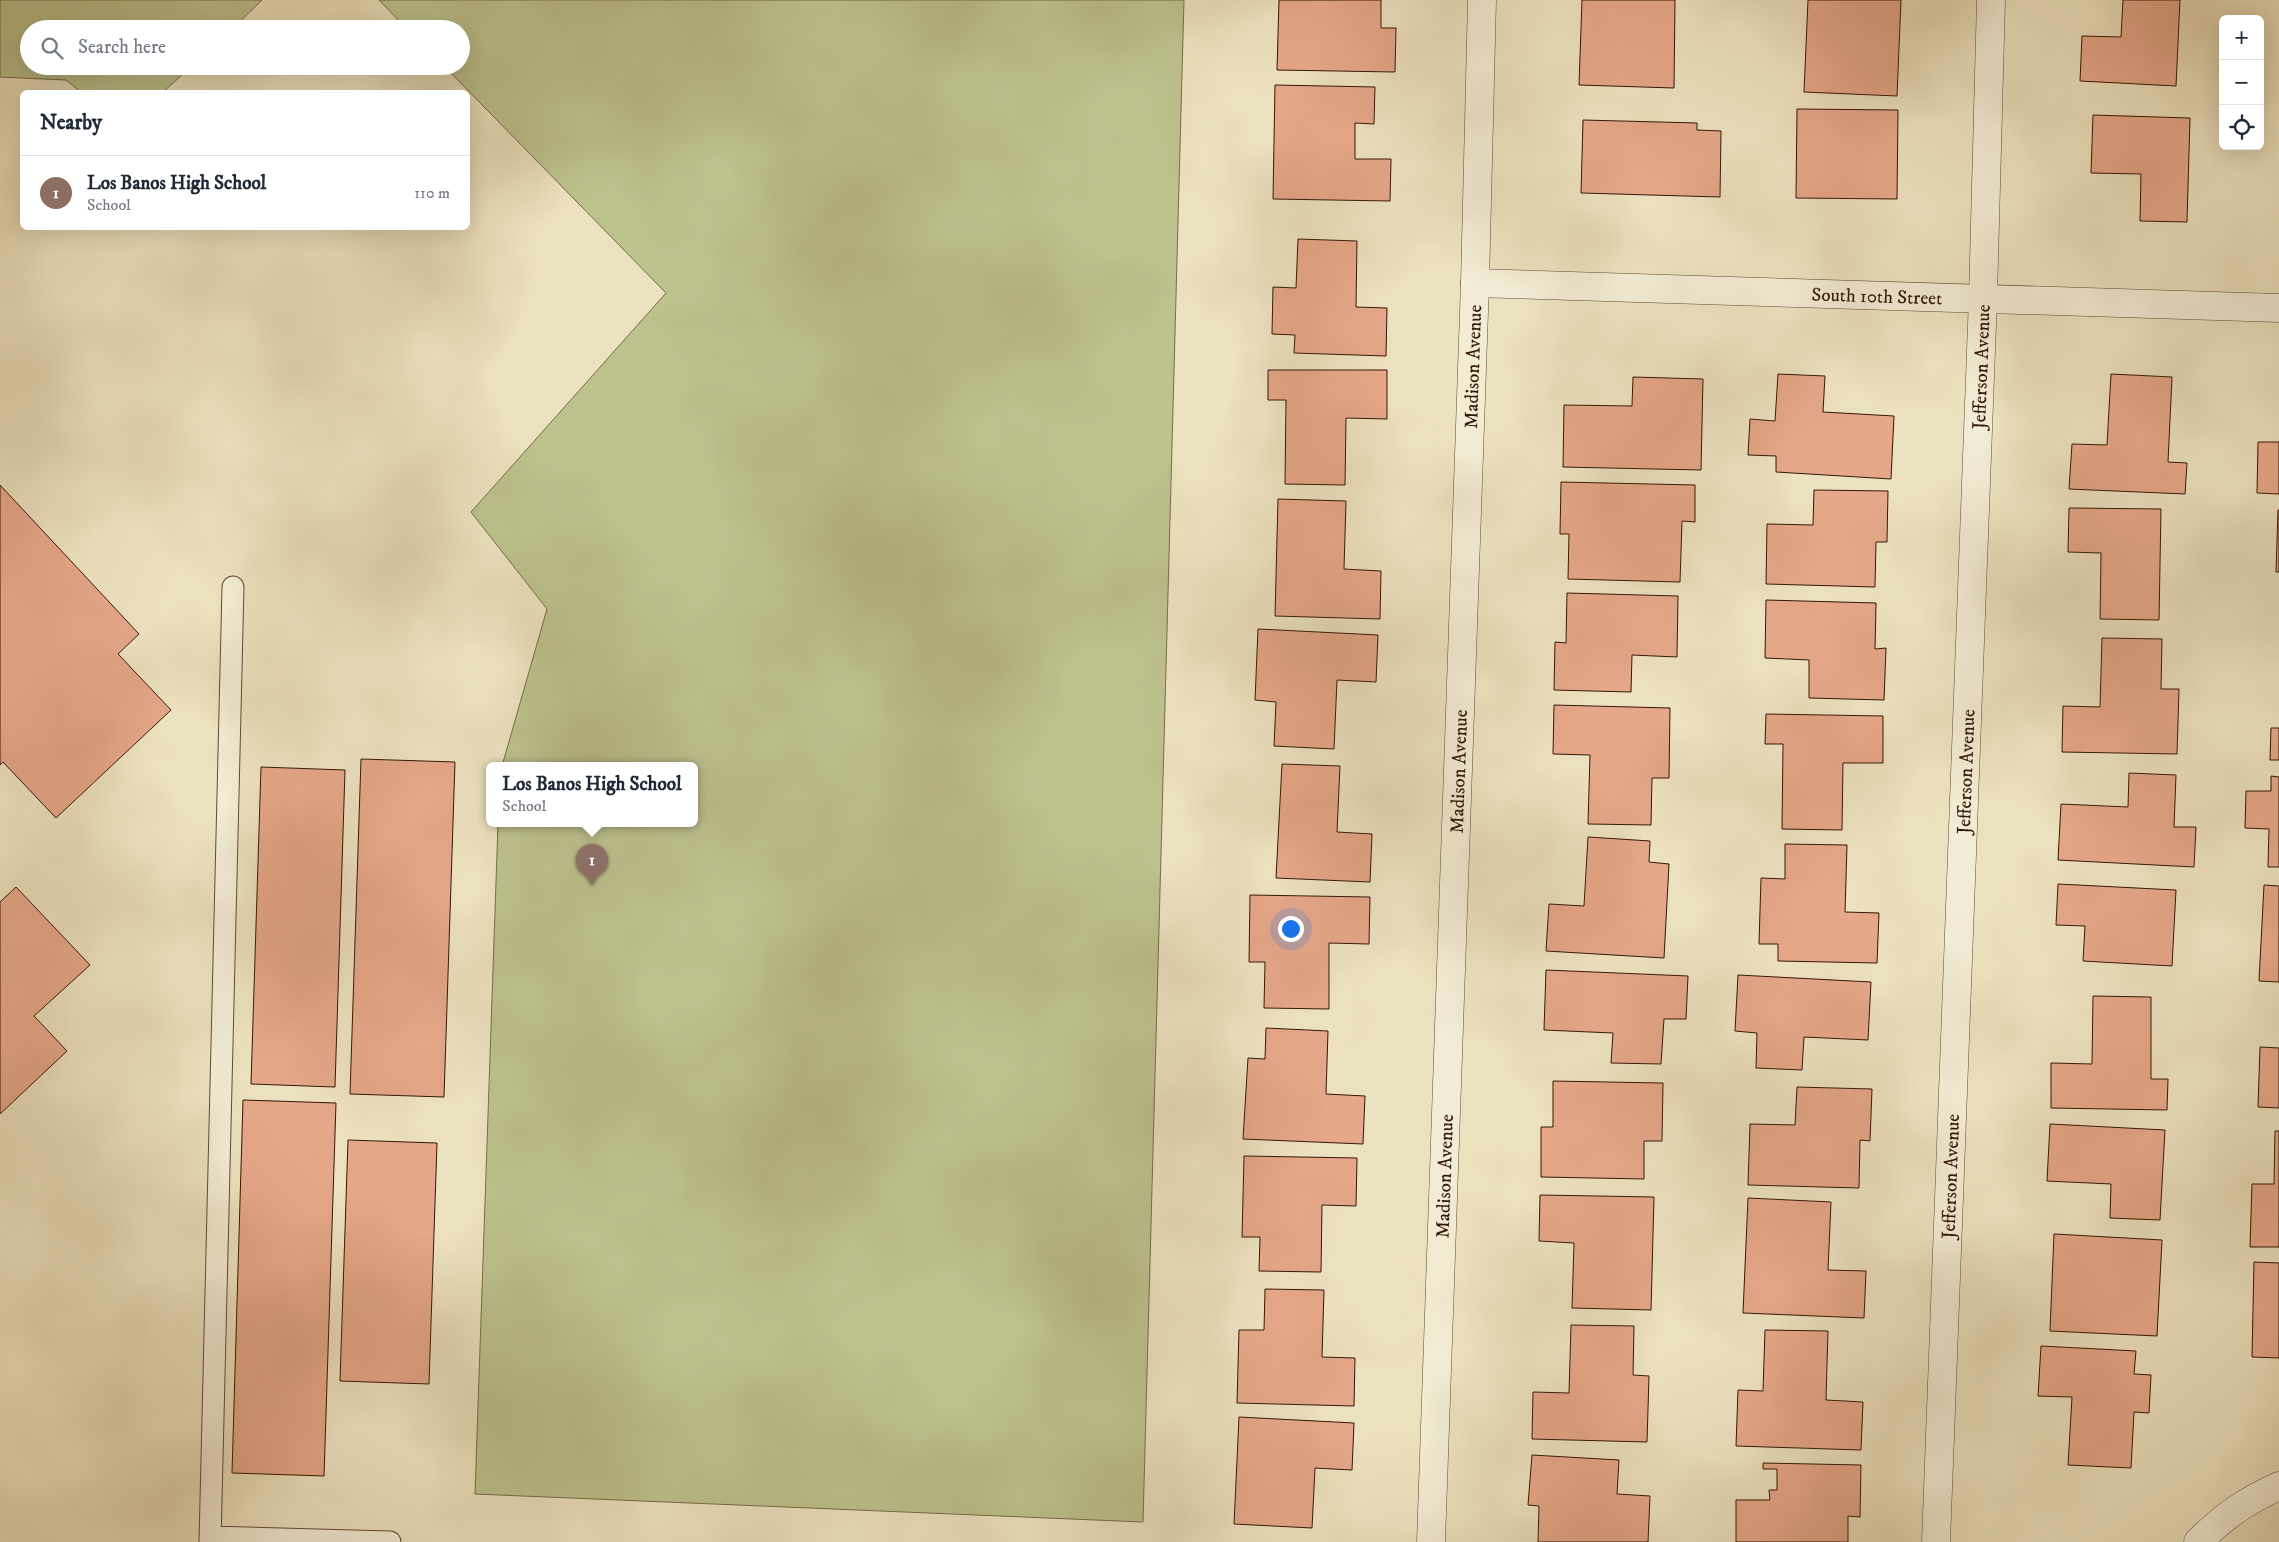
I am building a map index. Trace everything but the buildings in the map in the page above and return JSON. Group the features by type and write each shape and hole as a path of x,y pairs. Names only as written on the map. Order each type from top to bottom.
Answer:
{"street":[{"name":"Madison Avenue","path":"1431,1542 1475,283 1482,0"},
{"name":"Jefferson Avenue","path":"1936,1542 1982,298 1991,0"},
{"name":"South 10th Street","path":"1475,283 2279,308"},
{"path":"2198,1542 2221,1519 2258,1496 2279,1486"}],"lane":[{"path":"233,587 220,1216 210,1540 390,1542"}],"green space":[{"path":"0,0 262,0 241,20 20,20 20,75 182,75 165,90 78,90 66,80 0,77"},
{"path":"379,0 1184,0 1143,1522 475,1494 498,827 698,827 698,762 503,762 547,609 471,512 666,293 470,93 470,90 467,90 453,75 470,75 470,20 398,20"}],"place":[{"name":"Los Banos High School","path":"592,885"}]}
